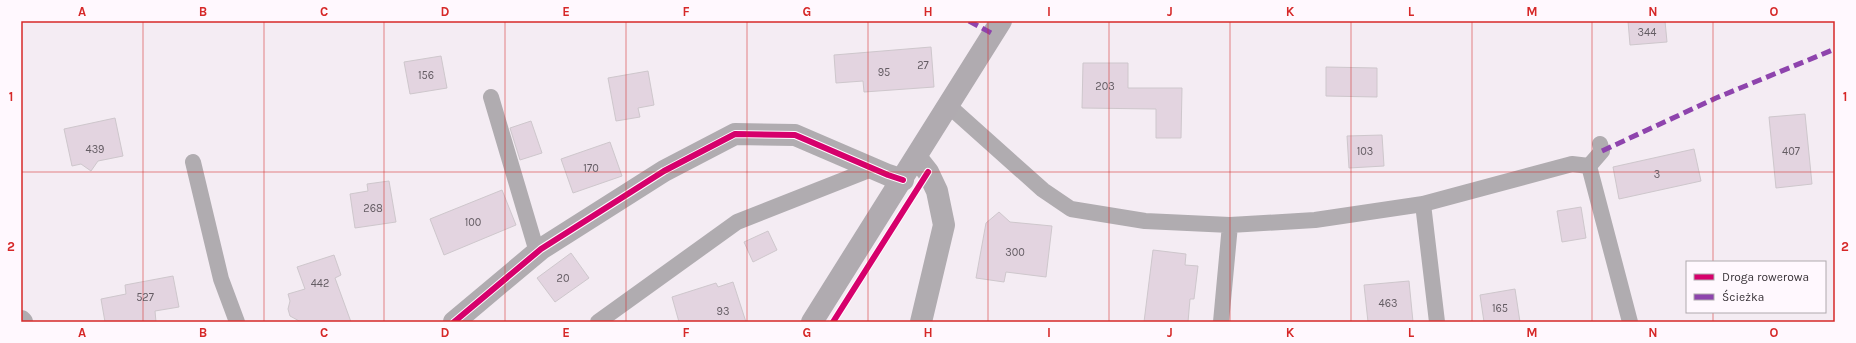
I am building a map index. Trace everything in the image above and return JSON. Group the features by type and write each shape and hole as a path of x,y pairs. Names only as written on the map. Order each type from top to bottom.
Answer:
{"main road":[{"path":"812,322 917,158 949,106 995,25"}],"street":[{"path":"454,322 537,252 664,171 735,134 795,135 903,180"},
{"path":"917,158 928,172 937,191 944,226 921,322"}],"lane":[{"path":"491,97 537,252"},
{"path":"949,106 1043,190 1071,209 1145,221 1230,225 1315,220 1423,204 1572,164 1589,166"},
{"path":"1589,166 1602,151 1600,144"},
{"path":"193,162 221,279 237,322"},
{"path":"1589,166 1630,322"},
{"path":"598,322 737,222 874,168"},
{"path":"1423,204 1437,322"},
{"path":"1221,322 1230,225"}],"building":[{"path":"1628,21 1665,21 1667,42 1630,45"},
{"path":"931,47 934,87 864,92 863,81 836,83 834,55"},
{"path":"441,56 447,88 410,94 404,62"},
{"path":"1083,63 1128,63 1128,88 1182,88 1181,138 1156,138 1156,109 1082,108"},
{"path":"1326,67 1377,68 1377,97 1326,96"},
{"path":"648,71 654,105 638,108 640,117 616,121 608,78"},
{"path":"1805,114 1812,184 1776,188 1769,117"},
{"path":"115,118 123,156 98,161 91,171 81,164 72,166 64,129"},
{"path":"531,121 542,153 520,160 510,128"},
{"path":"1382,135 1384,166 1349,168 1347,136"},
{"path":"610,142 622,176 573,193 561,159"},
{"path":"1694,149 1701,181 1619,199 1613,167"},
{"path":"389,181 396,222 355,228 350,194 368,191 367,184"},
{"path":"502,190 516,225 444,255 430,219"},
{"path":"1581,207 1586,238 1562,242 1557,211"},
{"path":"999,212 1010,222 1052,226 1046,277 1006,272 1004,282 976,278 986,223"},
{"path":"768,231 777,250 753,262 744,242"},
{"path":"1153,250 1186,254 1185,265 1198,266 1194,299 1190,299 1188,322 1144,322"},
{"path":"571,253 589,278 555,302 537,278"},
{"path":"334,255 341,275 335,278 351,322 301,322 290,316 288,309 290,301 288,294 305,289 297,267"},
{"path":"173,276 179,307 155,311 156,322 105,322 101,299 126,294 125,285"},
{"path":"1409,281 1413,322 1368,322 1364,285"},
{"path":"733,282 746,322 679,322 672,297 716,283 718,287"},
{"path":"1515,289 1520,322 1484,322 1480,295"}],"marked path":[{"path":"969,21 993,34"},
{"path":"1602,151 1716,98 1835,49"}],"cycle path":[{"path":"454,322 541,249 664,171 735,134 795,135 903,180"},
{"path":"833,322 928,172"}]}
